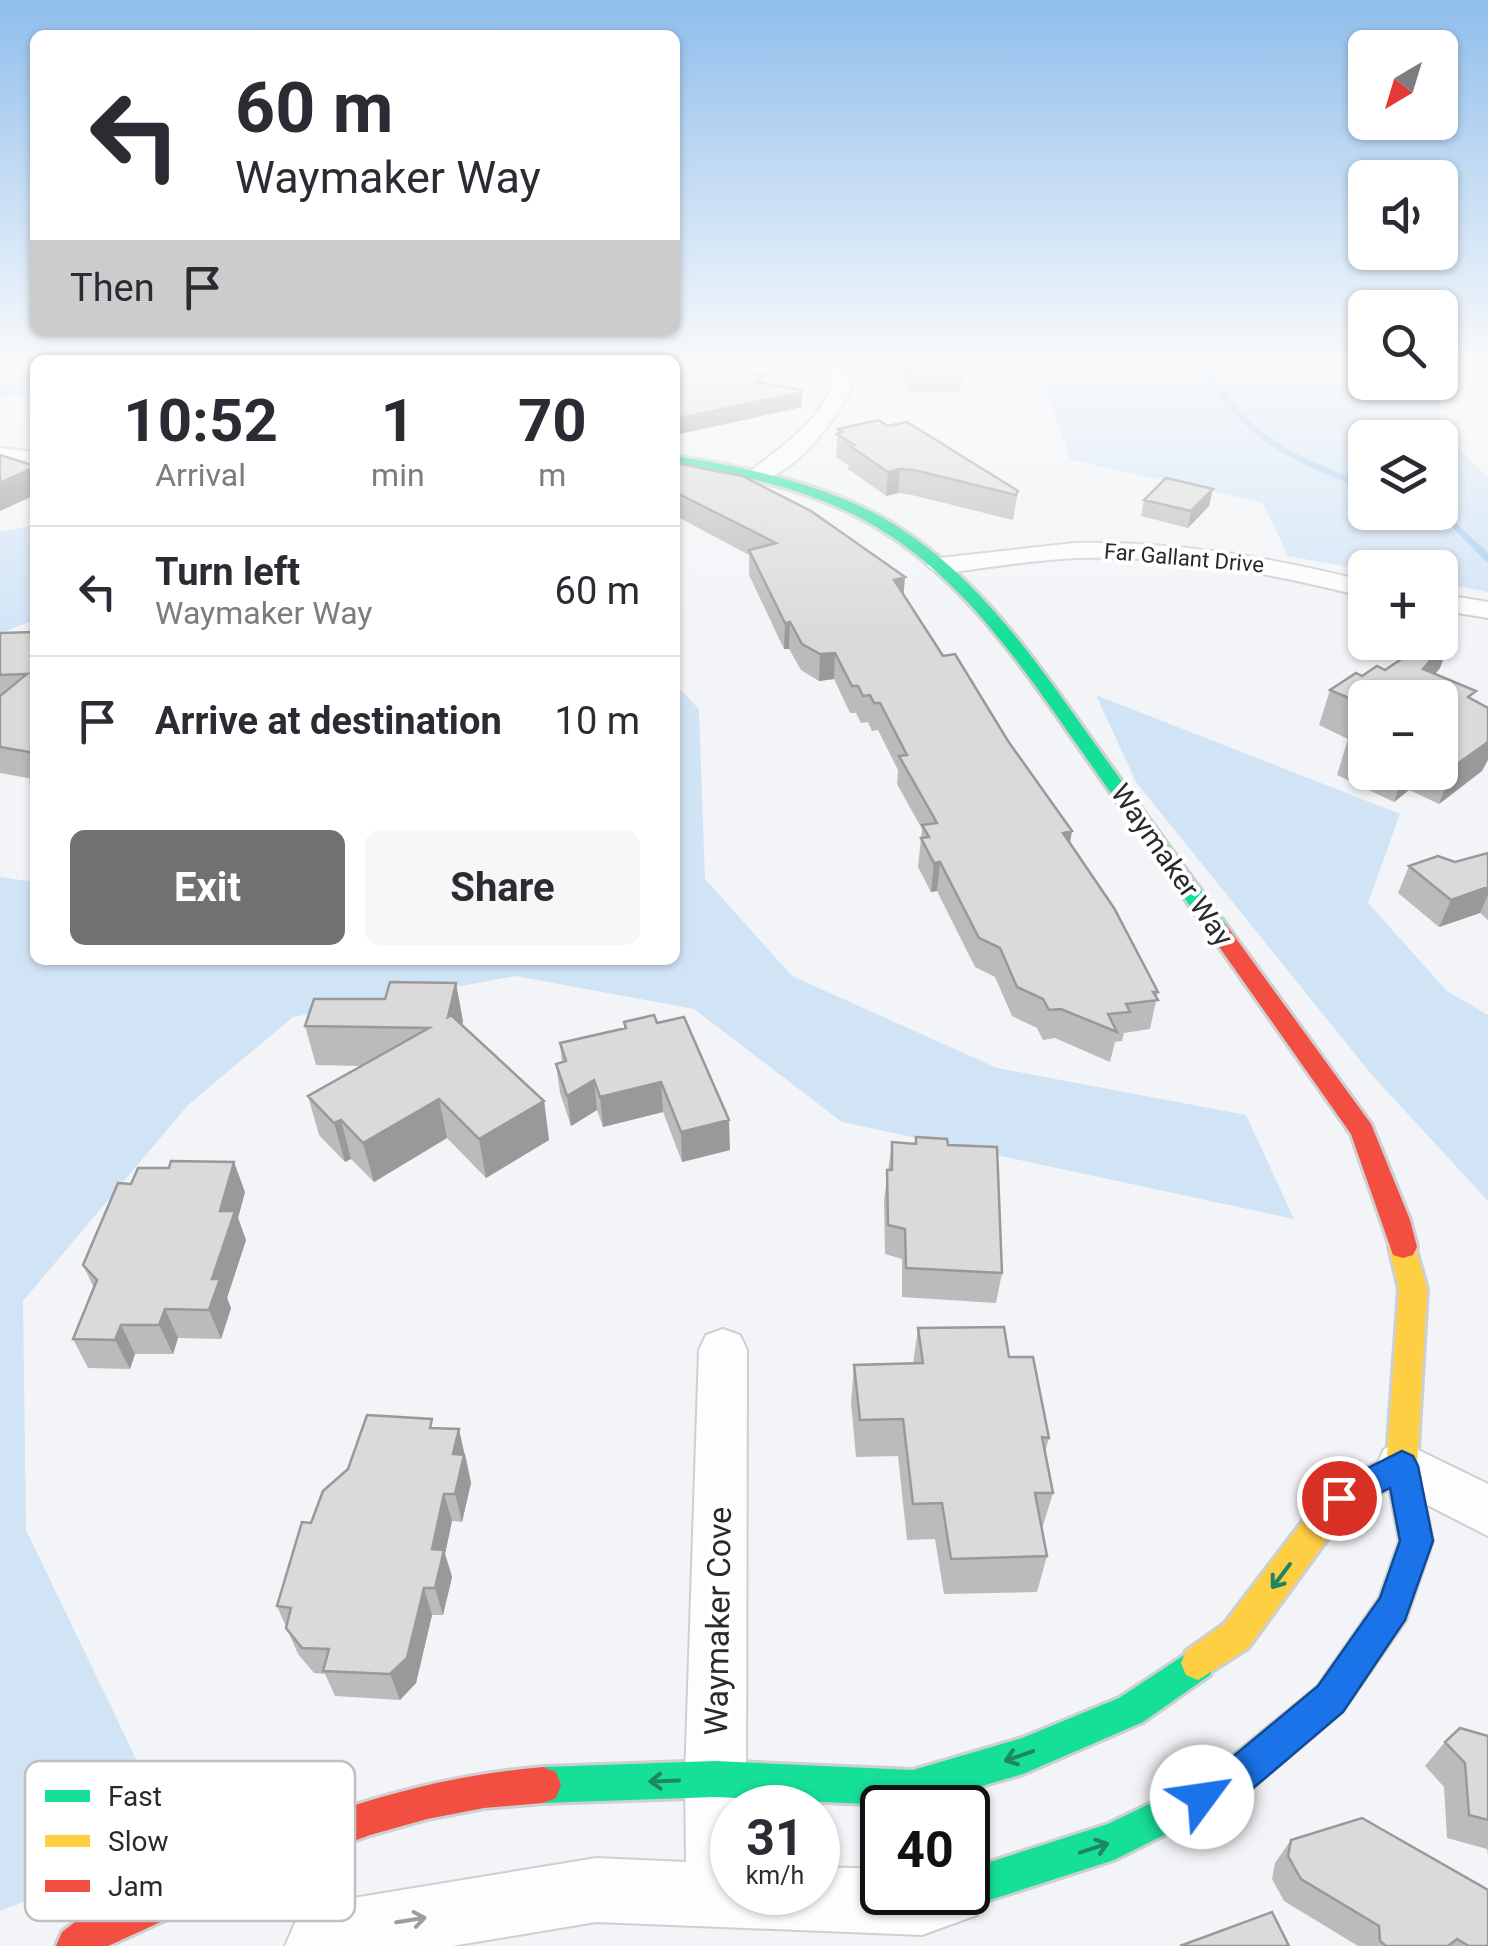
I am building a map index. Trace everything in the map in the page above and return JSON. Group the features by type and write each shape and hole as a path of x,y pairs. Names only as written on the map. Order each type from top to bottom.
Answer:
{"street":[{"path":"761,474 784,455"},
{"name":"Waymaker Way","path":"680,461 761,474 872,518 940,566 1011,639 1362,1131 1397,1220 1413,1289 1402,1466 1416,1541 1393,1608 1330,1699 1232,1782 1114,1841 990,1881"},
{"name":"Far Gallant Drive","path":"940,566 1089,550 1156,552 1263,564 1348,585"},
{"path":"1458,605 1488,610"},
{"name":"Waymaker Cove","path":"715,1785 723,1350"},
{"path":"355,1822 486,1787 715,1780 913,1788 1023,1756 1131,1710 1236,1636 1339,1498 1402,1466 1488,1511"},
{"path":"318,1946 347,1931 596,1890 710,1892"},
{"path":"76,1946 118,1921"}],"shaded area":[{"path":"1069,455 1348,455 1348,530 1458,530 1458,455 1464,455 1488,478 1488,592 1458,586 1458,550 1348,550 1348,567 1288,556 1263,503 1071,460"},
{"path":"30,526 30,622 0,633 0,532"},
{"path":"680,689 699,709 705,879 792,976 997,1068 1246,1115 1294,1219 842,1122 694,1009 516,976 293,1017 188,1105 23,1301 26,1530 137,1761 25,1761 25,1901 0,1911 0,877 30,881 30,965 680,965"},
{"path":"1096,695 1400,814 1368,903 1447,991 1488,1015 1488,1201 1371,1074 1136,782"}],"building":[{"path":"0,455 30,464 30,469 0,483"},
{"path":"863,455 960,455 1018,491 1016,495 914,470 888,472"},
{"path":"680,464 742,476 811,511 905,577 894,580 943,656 955,654 1008,741 1072,831 1063,833 1114,908 1158,992 1153,992 1158,1000 1126,1004 1130,1012 1108,1014 1117,1032 1061,1009 1049,1010 1043,999 1017,987 1000,948 979,938 940,862 934,863 921,838 929,837 922,825 937,823 899,756 907,755 880,703 874,703 870,695 863,696 858,686 852,686 835,653 820,654 802,644 790,622 785,623 749,550 776,543 680,495"},
{"path":"1166,478 1213,489 1191,511 1144,500"},
{"path":"30,632 30,752 0,747 0,696 27,674 0,675 0,633"},
{"path":"1400,660 1431,660 1423,669 1450,680 1348,680 1348,698 1330,690 1356,673 1362,676 1377,666 1385,670"},
{"path":"1458,684 1476,691 1468,697 1488,708 1488,742 1458,763"},
{"path":"1488,853 1488,887 1451,900 1409,866 1438,856 1455,862"},
{"path":"390,982 456,983 448,1017 451,1015 544,1101 479,1139 439,1099 363,1143 341,1120 334,1123 308,1096 429,1028 305,1026 314,999 385,999"},
{"path":"654,1015 657,1023 684,1017 729,1120 681,1132 661,1082 600,1097 594,1080 567,1096 556,1064 566,1061 560,1043 626,1028 624,1022"},
{"path":"916,1137 947,1139 948,1145 997,1147 1002,1273 906,1268 905,1229 888,1225 887,1170 892,1170 892,1142 916,1144"},
{"path":"171,1161 234,1162 220,1211 235,1211 212,1279 220,1279 209,1310 165,1309 159,1325 121,1325 115,1340 73,1339 97,1280 83,1265 118,1183 131,1184 138,1168 169,1168"},
{"path":"1004,1327 1009,1357 1033,1357 1049,1438 1042,1437 1053,1493 1035,1493 1047,1556 951,1559 942,1503 913,1504 903,1419 860,1420 854,1365 923,1363 918,1328"},
{"path":"367,1415 432,1419 430,1428 459,1429 453,1454 464,1455 455,1494 444,1494 432,1549 444,1550 435,1588 424,1588 407,1658 390,1674 323,1671 329,1649 302,1648 286,1628 291,1608 277,1606 302,1522 311,1523 323,1491 348,1469"},
{"path":"1460,1728 1488,1736 1488,1820 1469,1815 1465,1763 1445,1742"},
{"path":"1362,1818 1488,1890 1488,1946 1469,1946 1457,1939 1448,1946 1386,1946 1380,1941 1379,1926 1301,1879 1288,1856 1291,1840"},
{"path":"1272,1912 1289,1946 1180,1946"}],"waterway":[{"path":"1293,455 1348,479"},
{"path":"1458,529 1482,552"},
{"path":"1479,549 1482,552"},
{"path":"1482,552 1488,558"}],"traffic: fast":[{"path":"680,461 750,474 823,496 870,517 936,562 992,618 1017,650 1219,931"},
{"path":"543,1785 715,1779 913,1788 1023,1756 1131,1710 1198,1663"},
{"path":"990,1881 1114,1841 1229,1783"}],"traffic: slow":[{"path":"1229,1783 1330,1699 1393,1608 1416,1541 1402,1466 1413,1289 1403,1247"},
{"path":"1198,1663 1236,1636 1339,1498 1402,1466"}],"traffic: jam":[{"path":"1219,931 1362,1131 1397,1220 1403,1247"},
{"path":"355,1821 427,1801 484,1790 543,1785"},
{"path":"76,1946 117,1921"}],"route":[{"path":"1202,1797 1232,1782 1330,1699 1393,1608 1416,1541 1402,1466 1339,1498"}]}
